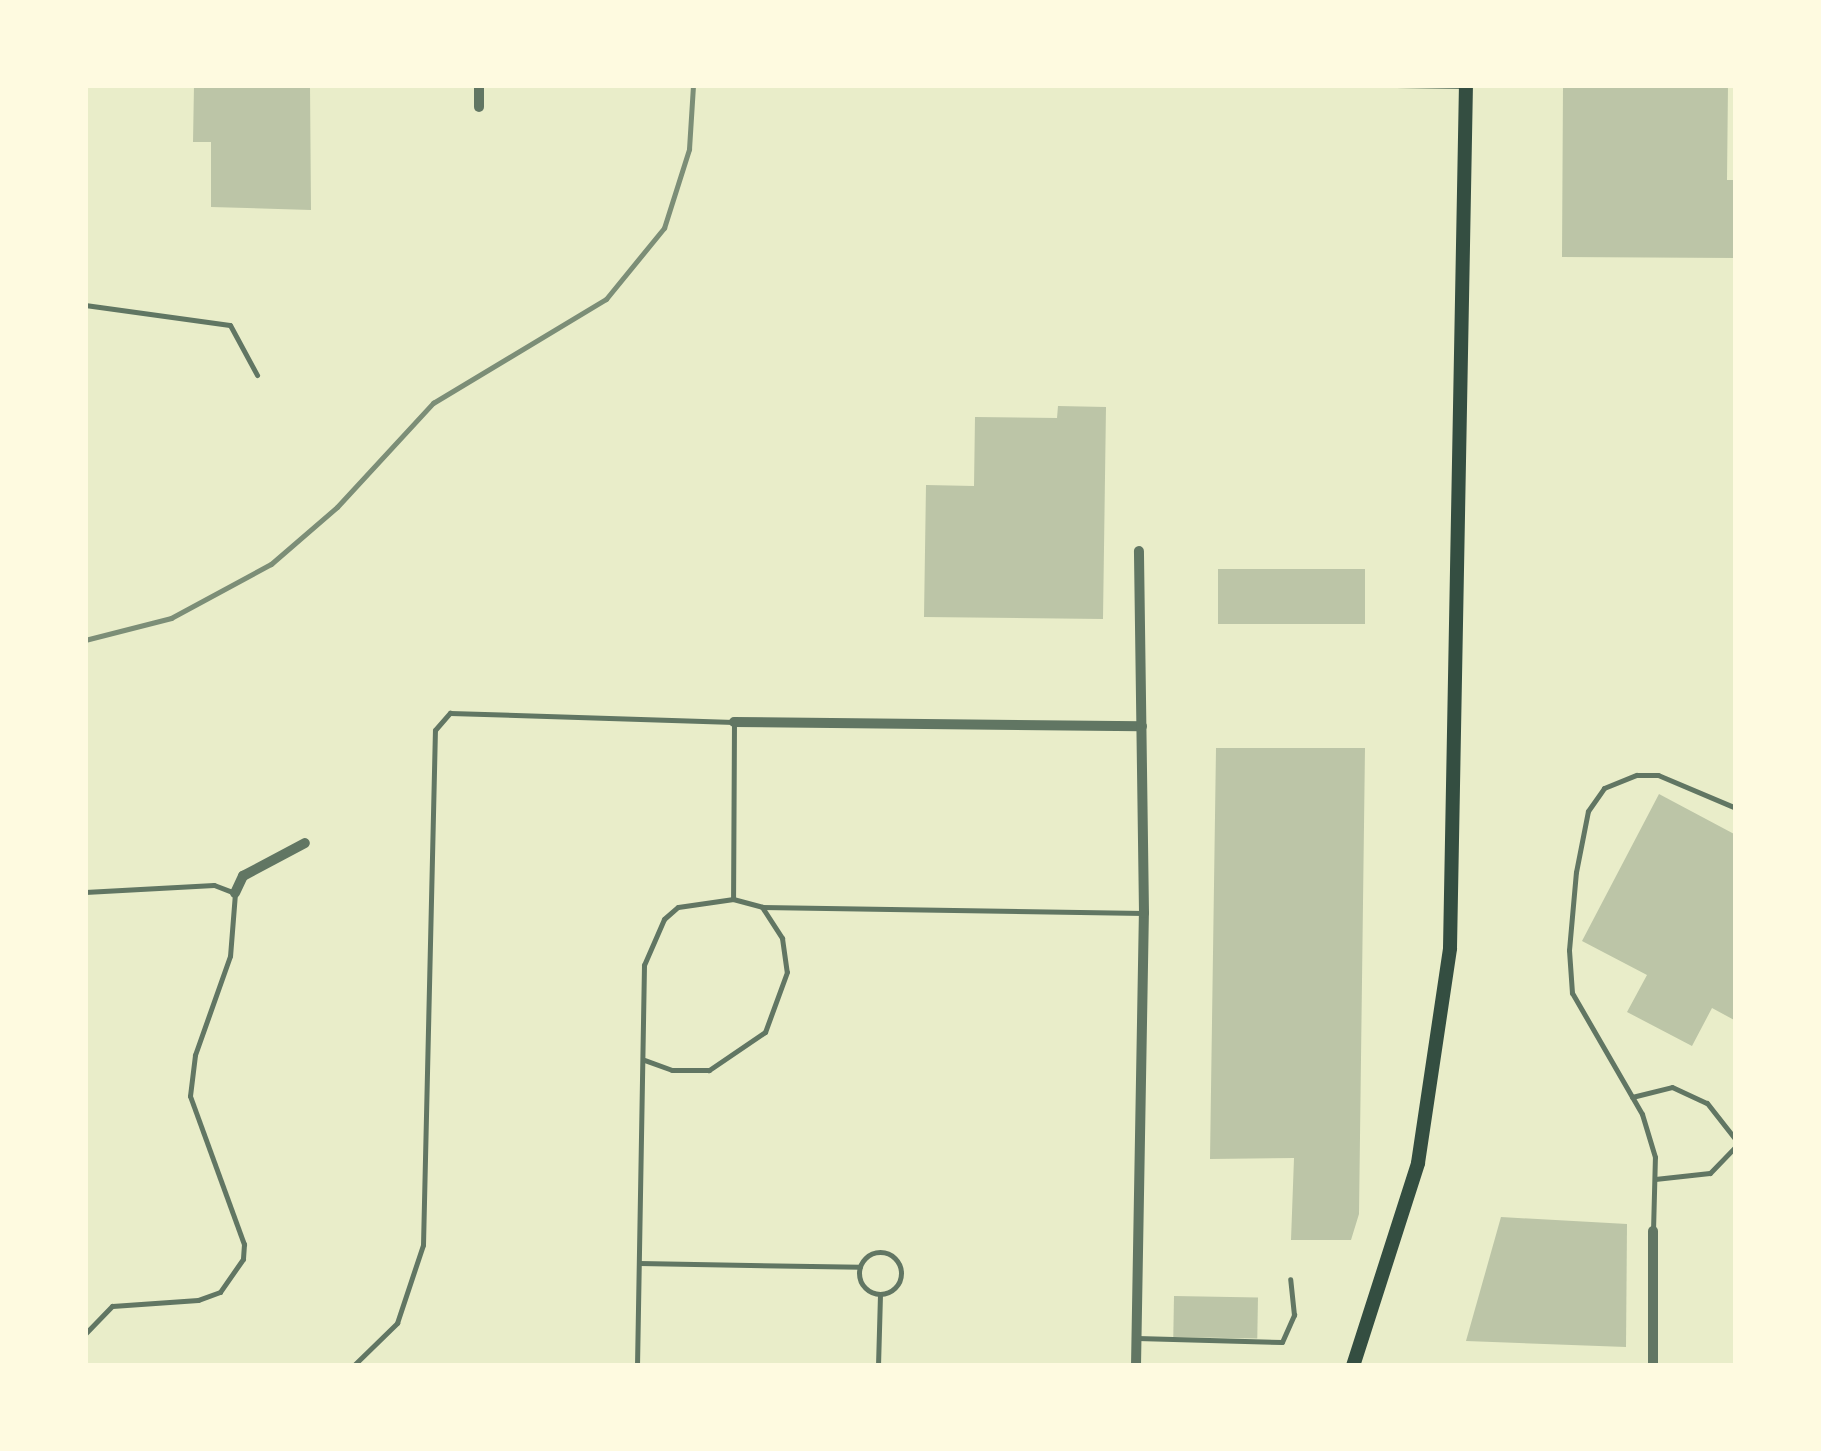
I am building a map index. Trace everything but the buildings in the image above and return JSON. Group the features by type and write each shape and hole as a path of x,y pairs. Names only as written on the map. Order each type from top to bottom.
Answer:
{"main road":[{"path":"1353,1366 1418,1162 1450,948 1466,86"}],"street":[{"path":"479,85 479,107"},
{"path":"1136,1366 1144,913 1140,551"},
{"path":"734,722 1142,726"},
{"path":"235,893 250,871 305,843"},
{"path":"1652,1366 1653,1231"}],"lane":[{"path":"1396,85 1466,86"},
{"path":"85,305 230,325 257,375"},
{"path":"353,1366 397,1324 423,1245 436,730 450,713 734,722 733,899"},
{"path":"1653,1231 1655,1157 1632,1097 1572,994 1569,950 1588,811 1604,788 1637,775 1658,776 1736,808"},
{"path":"85,892 214,885 235,893 230,956 195,1055 190,1096 241,1224 244,1259 232,1280 210,1297 112,1306 85,1334"},
{"path":"637,1366 646,1060 644,965 650,942 678,907 733,899 762,907 1144,913"},
{"path":"646,1060 672,1070 709,1070 765,1032 787,972 782,938 762,907"},
{"path":"1632,1097 1672,1087 1707,1102 1736,1143 1710,1172 1655,1179"},
{"path":"638,1263 860,1266 882,1252 898,1264 898,1284 880,1294"},
{"path":"860,1266 863,1286 880,1294"},
{"path":"1137,1338 1282,1342 1294,1315 1290,1280"},
{"path":"878,1366 880,1294"}],"railway":[{"path":"85,640 171,618 271,564 337,507 433,403 606,299 664,228 689,149 693,85"}]}
